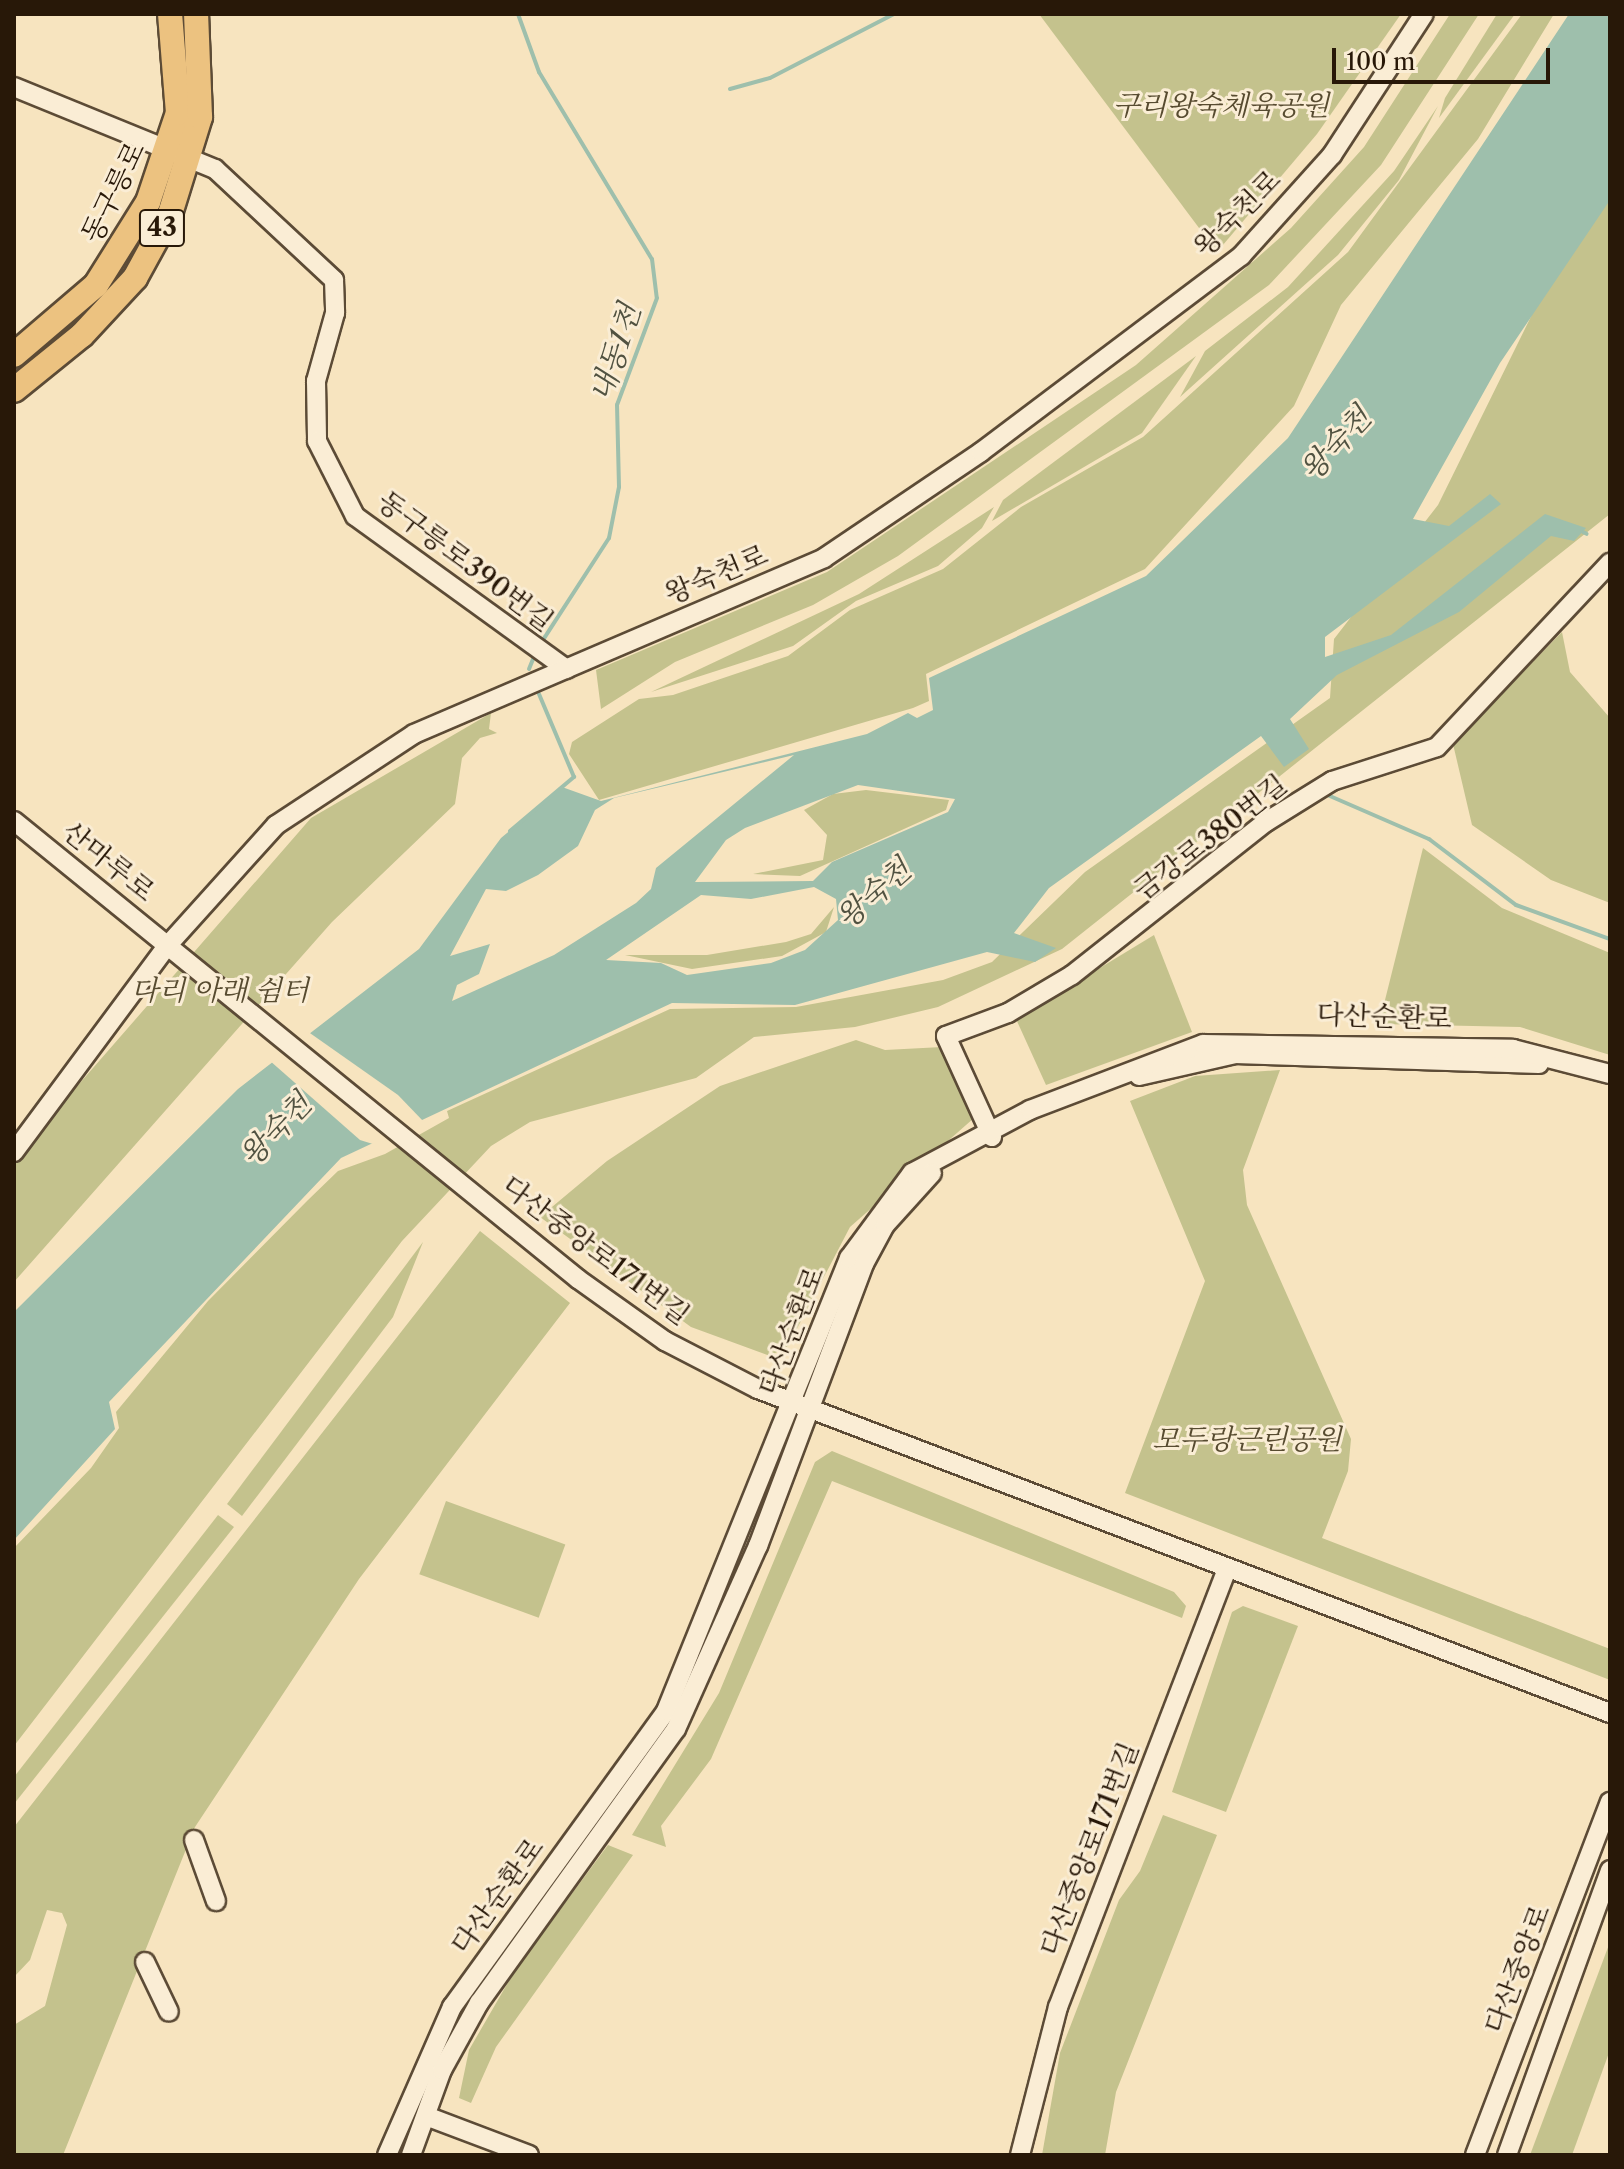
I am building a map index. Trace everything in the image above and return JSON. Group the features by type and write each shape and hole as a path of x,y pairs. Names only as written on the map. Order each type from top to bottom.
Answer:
{"main road":[{"name":"동구릉로","path":"14,355 96,285 119,255 170,146 179,85 170,14"},
{"name":"동구릉로","path":"14,390 82,335 135,278 193,157 203,54 196,14"}],"street":[{"name":"왕숙천로","path":"14,1152 276,825 414,734 824,558 981,452 1241,256 1332,155 1424,14"},
{"name":"동구릉로390번길","path":"14,87 193,157 334,280 335,313 316,381 317,441 355,516 566,669"},
{"name":"금강로380번길","path":"990,1133 946,1036 1008,1013 1072,975 1266,822 1332,781 1437,747 1610,563"},
{"name":"산마루로","path":"14,821 174,951"},
{"name":"다산중앙로171번길","path":"174,951 525,1233 665,1341 802,1405 1610,1713"},
{"name":"다산순환로","path":"387,2155 452,2007 666,1711 885,1225 921,1181 990,1133 1147,1060 1216,1043 1513,1049 1610,1074"},
{"name":"다산순환로","path":"990,1133 1151,1071 1235,1054 1520,1062 1610,1087"},
{"name":"다산순환로","path":"411,2155 479,2003 676,1729 802,1405"},
{"name":"다산중앙로171번길","path":"1020,2155 1058,2007 1227,1569"},
{"name":"다산중앙로","path":"1475,2155 1610,1802"},
{"path":"194,1840 216,1901"},
{"name":"다산중앙로","path":"1507,2155 1610,1870"},
{"path":"145,1962 169,2012"},
{"path":"426,2116 525,2154"}],"green space":[{"name":"구리왕숙체육공원","path":"1039,14 1401,14 1317,134 1217,252"},
{"path":"1450,14 1479,14 1381,165 1269,285 898,556 813,605 675,662 601,709 596,670 827,572 1136,365 1291,228 1364,147"},
{"path":"1497,14 1515,14 1439,118 1445,98"},
{"path":"1522,14 1554,14 1478,139 1341,305 1294,406 1145,569 926,674 929,701 913,708 599,800 569,754 572,742 639,699 673,695 788,656 850,610 943,569 1021,507 1143,437 1348,252"},
{"path":"1438,106 1399,180 1338,255 1180,397 1205,351 1288,287 1394,171"},
{"path":"1610,185 1610,514 1062,949 938,1007 855,1027 754,1037 696,1078 530,1122 491,1146 402,1241 14,1746 14,1548 91,1468 119,1428 116,1412 208,1301 308,1200 338,1171 385,1154 449,1118 447,1111 670,1009 796,1007 943,980 992,962 1085,872 1330,698 1334,639 1438,505 1553,272"},
{"path":"1196,356 1142,433 992,521 1003,500"},
{"path":"994,507 982,528 938,566 856,601 793,646 651,692 859,594"},
{"path":"1562,632 1570,672 1610,718 1610,903 1551,880 1472,825 1453,744"},
{"name":"다리 아래 쉼터","path":"491,713 489,729 497,733 480,738 462,758 455,804 332,922 14,1282 14,1162 66,1099 311,818"},
{"path":"866,790 949,800 946,810 800,876 753,874 823,860 827,835 804,810 833,794"},
{"path":"1423,848 1502,908 1610,953 1610,1055 1520,1027 1379,1024"},
{"path":"834,907 826,932 782,956 692,969 625,955 707,955 786,942 811,934"},
{"path":"1154,935 1192,1032 1046,1085 1016,1019"},
{"path":"856,1040 885,1050 942,1047 974,1118 850,1227 788,1346 770,1356 691,1327 540,1217 607,1161 720,1086"},
{"name":"모두랑근린공원","path":"1280,1070 1243,1170 1247,1205 1351,1439 1348,1471 1322,1538 1610,1649 1610,1680 1125,1493 1205,1281 1130,1101 1195,1076"},
{"path":"480,1231 570,1303 359,1579 195,1827 63,2155 14,2155 14,2025 45,2006 67,1925 62,1913 47,1910 30,1960 14,1977 14,1827"},
{"path":"423,1242 393,1317 242,1516 227,1504"},
{"path":"832,1451 1174,1592 1186,1606 1182,1618 832,1481 711,1759 661,1826 666,1847 632,1835 719,1693 815,1462"},
{"path":"446,1501 565,1544 539,1618 419,1574"},
{"path":"218,1515 234,1527 14,1804 14,1777"},
{"path":"1243,1606 1298,1626 1226,1812 1172,1792 1232,1612"},
{"path":"1163,1815 1217,1835 1116,2092 1105,2155 1042,2155 1060,2053 1119,1900 1140,1871"},
{"path":"608,1845 633,1855 496,2047 471,2103 459,2098 469,2050 514,1972"},
{"path":"1610,1942 1610,2050 1572,2155 1530,2155"}],"water":[{"name":"왕숙천","path":"1569,14 1610,14 1610,200 1500,363 1413,519 1449,526 1490,494 1501,504 1325,637 1325,657 1391,635 1545,514 1586,528 1574,541 1551,536 1459,612 1337,675 1290,719 1309,749 1284,767 1261,736 1049,888 1014,933 1056,948 1035,962 987,952 795,1005 672,1003 341,1158 109,1402 115,1429 14,1540 14,1312 238,1089 419,949 501,838 562,787 601,801 867,734 908,713 917,718 933,710 929,678 1146,576 1288,438","holes":["794,755 656,868 651,889 636,903 554,955 452,1001 457,985 479,974 490,944 450,956 486,889 506,891 538,875 578,846 595,810 614,798","858,785 955,799 948,812 832,862 813,881 695,882 726,840 745,828","814,887 836,899 838,920 805,950 771,963 687,975 661,963 606,960 701,895 751,899"]}],"pier":[{"path":"307,1031 398,1095 424,1122 376,1145 360,1140 269,1060"}],"waterway":[{"name":"내동1천","path":"518,14 539,72 652,259 657,298 617,405 619,487 609,538 541,643"},
{"path":"730,89 770,78 894,14"},
{"path":"1583,532 1587,534"},
{"name":"내동1천","path":"529,669 535,654"},
{"name":"내동1천","path":"510,831 574,777 539,694"},
{"path":"1323,793 1429,839 1516,905 1610,939"}]}
